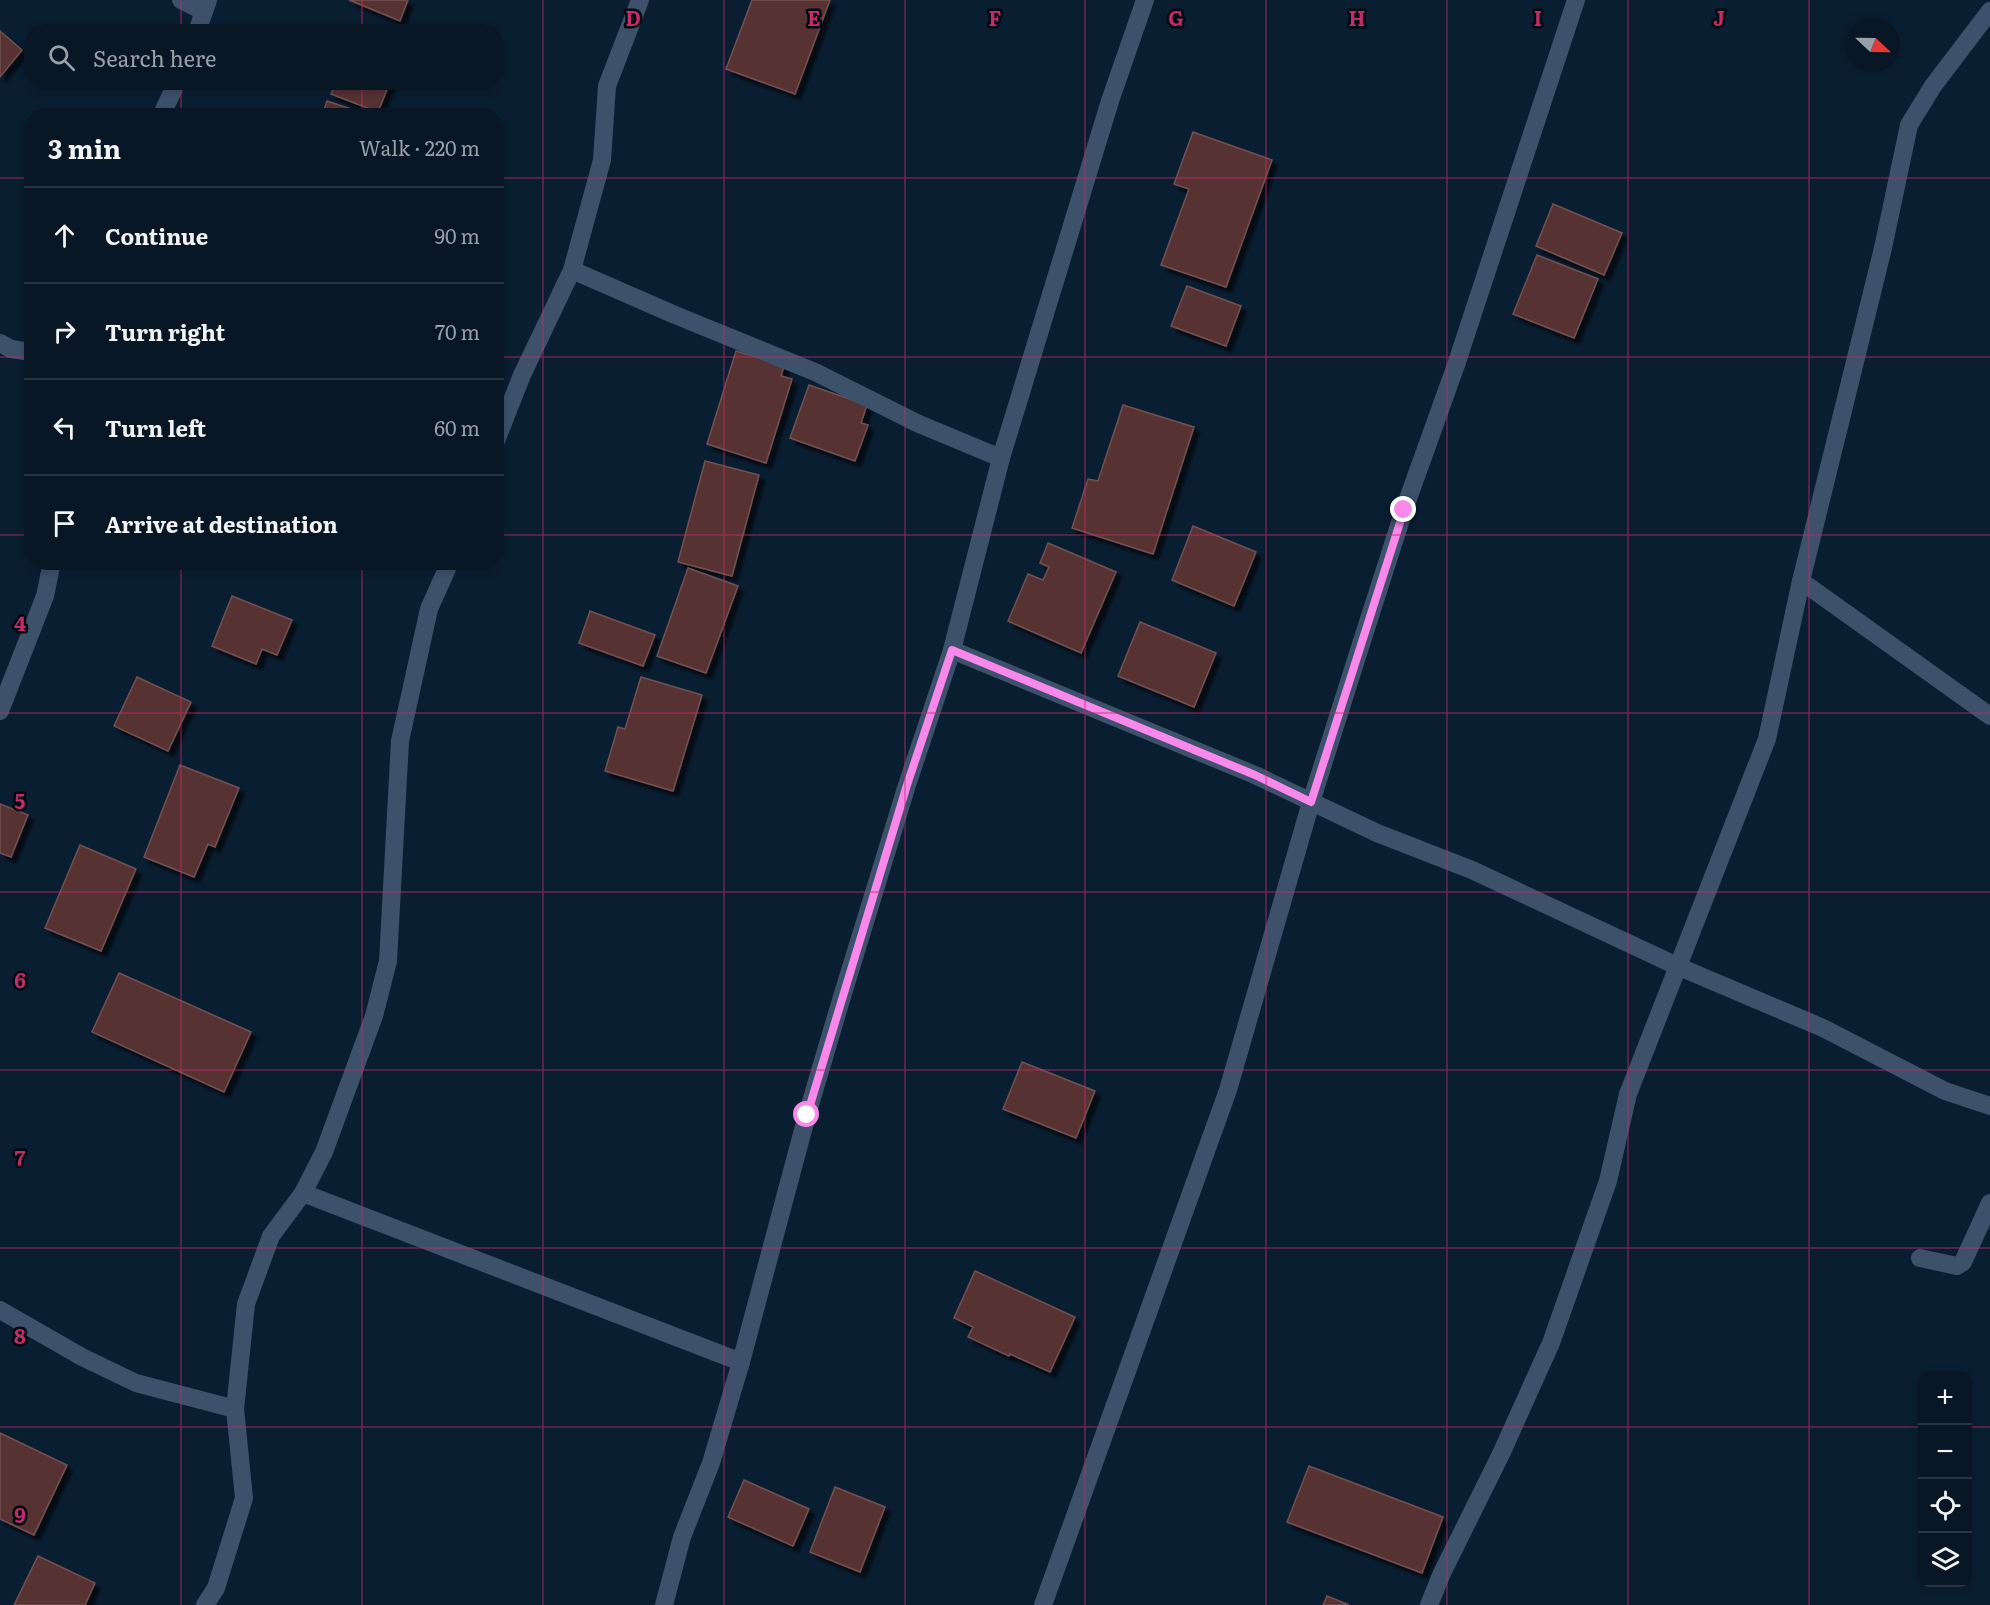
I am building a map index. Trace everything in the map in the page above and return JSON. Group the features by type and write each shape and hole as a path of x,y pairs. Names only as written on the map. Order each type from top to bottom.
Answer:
{"street":[{"path":"181,0 205,6 199,24"},
{"path":"504,421 522,375 572,270 602,160 607,86 640,0"},
{"path":"664,1605 682,1537 711,1463 741,1362 813,1094 907,785 952,650 1001,458 1110,101 1145,0"},
{"path":"1043,1605 1228,1090 1311,802 1404,510 1456,365 1576,0"},
{"path":"1429,1605 1551,1343 1608,1181 1628,1094 1767,739 1801,581 1883,248 1909,125 1933,86 1990,11"},
{"path":"165,108 173,90"},
{"path":"572,270 815,372 919,424 1001,458"},
{"path":"0,343 11,349 24,351"},
{"path":"0,711 45,596 50,570"},
{"path":"205,1605 216,1588 244,1498 235,1409 246,1304 271,1236 303,1193 324,1152 374,1016 388,961 400,741 429,609 446,570"},
{"path":"1801,581 1990,716"},
{"path":"952,650 1245,770 1377,833 1472,870 1677,966 1823,1028 1945,1091 1990,1106"},
{"path":"303,1193 741,1362"},
{"path":"1920,1258 1957,1266 1963,1262 1990,1203"},
{"path":"0,1310 136,1383 235,1409"}],"building":[{"path":"349,0 408,0 400,21"},
{"path":"752,0 830,0 795,94 726,69"},
{"path":"0,31 22,50 0,77"},
{"path":"333,90 387,90 380,108 368,108 331,94"},
{"path":"327,101 348,108 325,108"},
{"path":"1193,132 1272,160 1226,287 1161,265 1189,189 1174,184"},
{"path":"1553,204 1622,233 1604,275 1536,246"},
{"path":"1537,255 1598,279 1574,338 1513,314"},
{"path":"1187,286 1241,306 1226,346 1171,326"},
{"path":"736,351 784,366 781,376 792,379 766,463 707,444"},
{"path":"809,385 867,405 861,423 868,425 855,461 790,438"},
{"path":"1123,405 1194,427 1153,554 1072,528 1088,479 1098,481"},
{"path":"705,461 759,475 732,576 678,562"},
{"path":"1193,526 1256,552 1234,606 1172,580"},
{"path":"1048,543 1116,572 1081,653 1008,621 1028,574 1043,580 1049,567 1040,563"},
{"path":"688,568 738,586 706,673 657,656"},
{"path":"232,596 292,620 277,655 262,649 256,664 212,646"},
{"path":"590,611 655,635 643,666 579,643"},
{"path":"1140,622 1216,653 1194,707 1118,676"},
{"path":"137,677 191,702 168,751 114,726"},
{"path":"641,677 702,695 673,791 605,771 618,727 625,729"},
{"path":"180,765 239,788 215,847 208,844 194,877 144,857"},
{"path":"0,804 28,815 11,857 0,853"},
{"path":"80,845 136,869 101,951 45,928"},
{"path":"119,973 251,1032 224,1092 92,1032"},
{"path":"1022,1062 1095,1091 1076,1138 1003,1109"},
{"path":"975,1271 1075,1317 1050,1372 968,1337 973,1327 954,1318"},
{"path":"0,1433 67,1465 34,1535 0,1519"},
{"path":"1309,1466 1443,1517 1422,1573 1287,1522"},
{"path":"744,1480 809,1509 793,1546 728,1517"},
{"path":"835,1487 885,1507 860,1572 810,1552"},
{"path":"38,1556 95,1583 85,1605 14,1605"},
{"path":"1327,1596 1349,1605 1323,1605"}],"route":[{"path":"807,1115 907,785 952,650 1255,775 1311,802 1404,510"}]}
